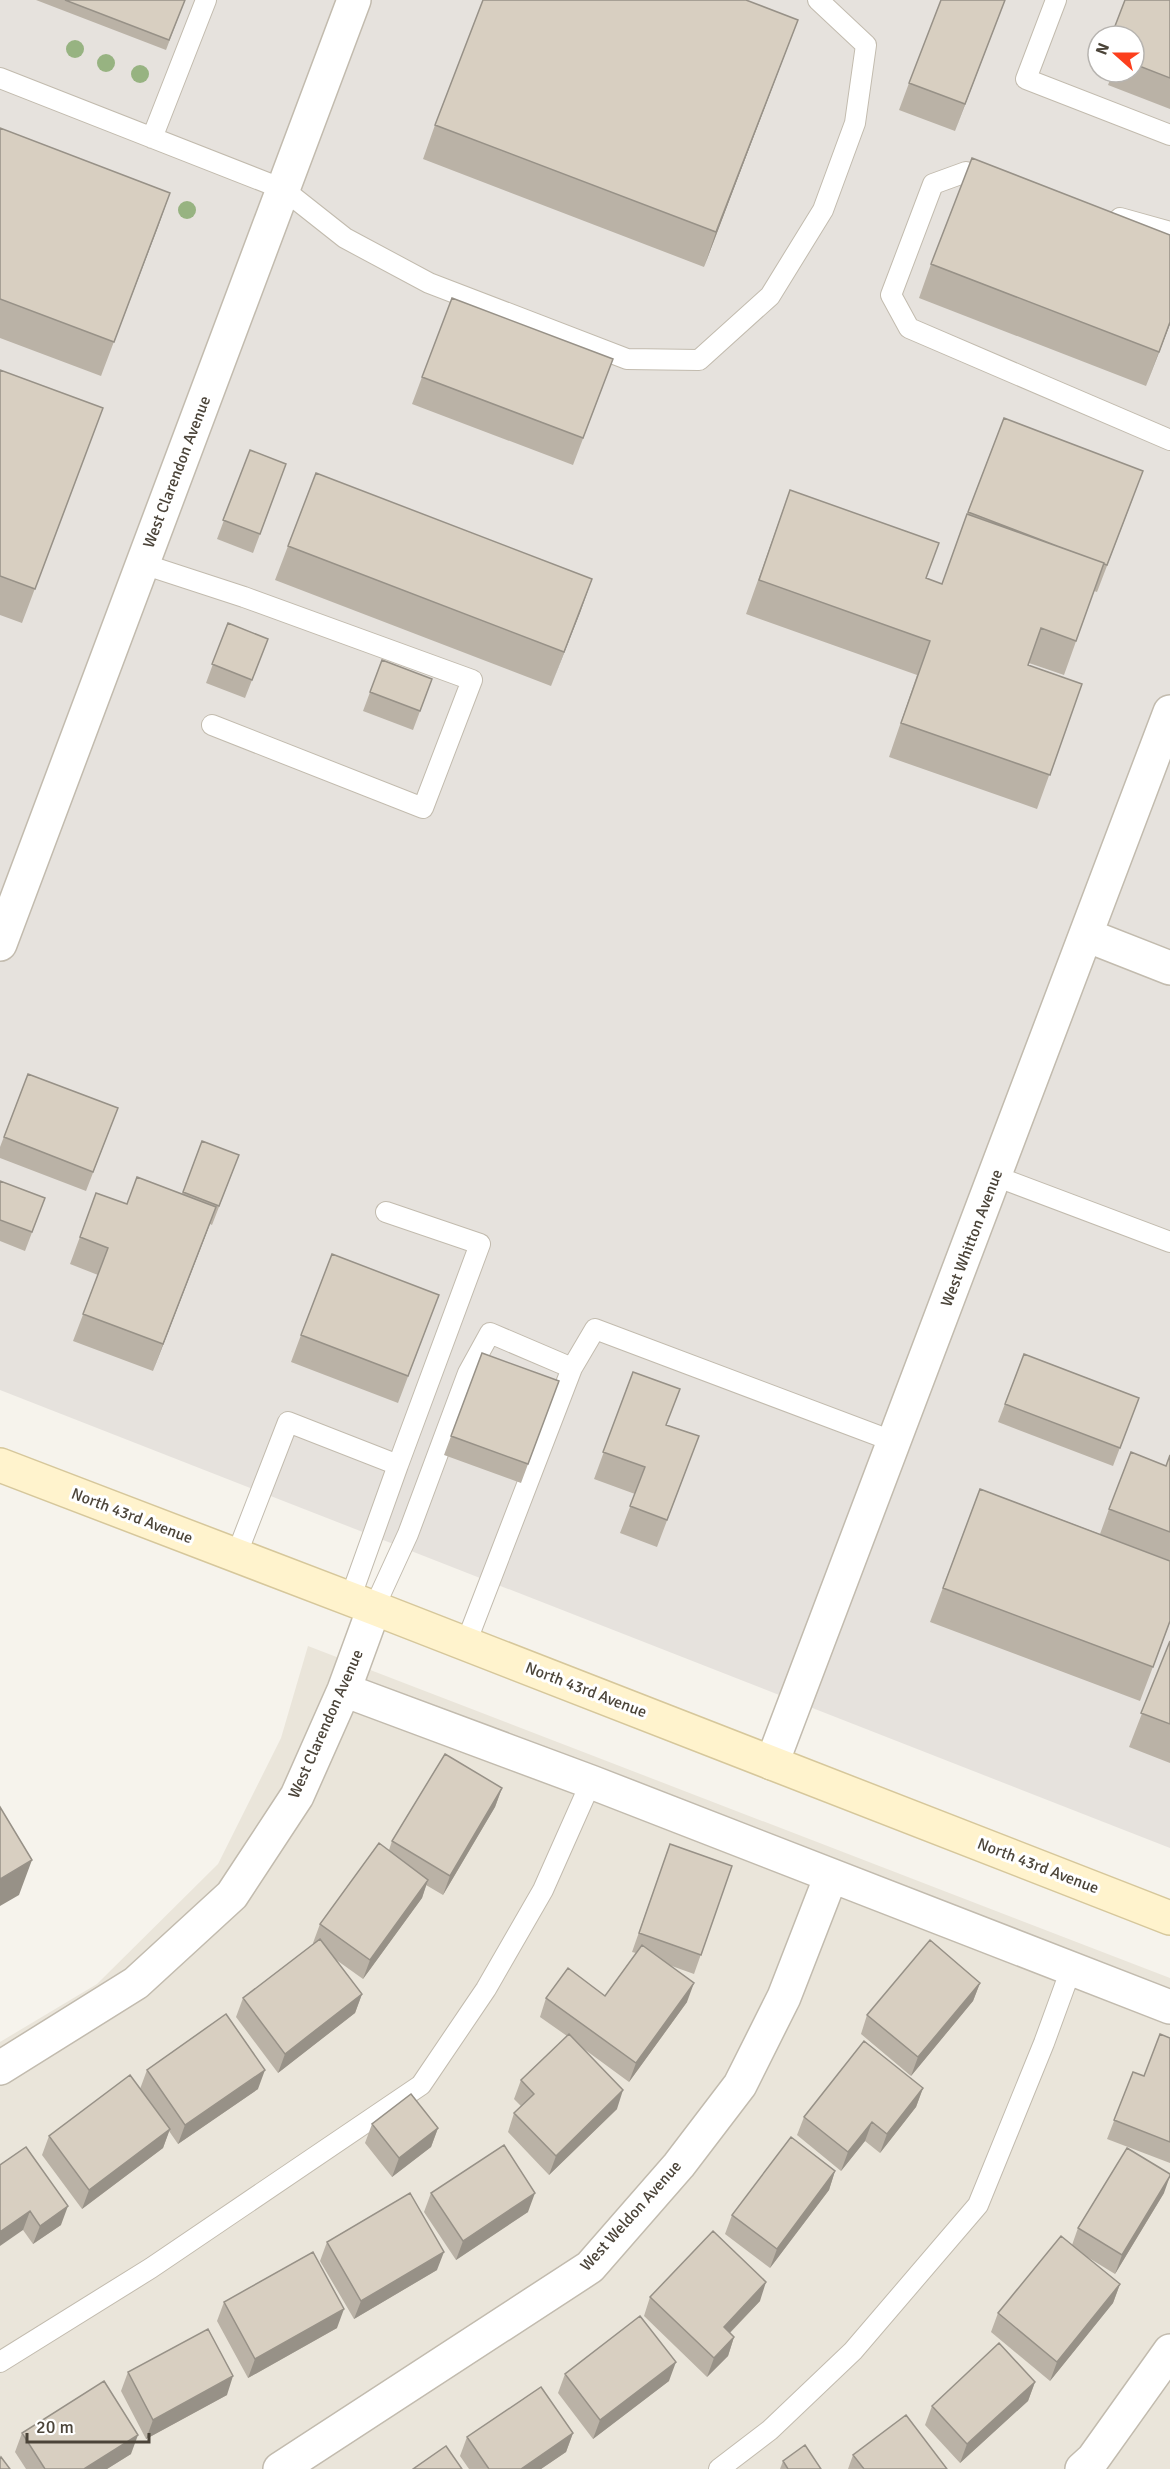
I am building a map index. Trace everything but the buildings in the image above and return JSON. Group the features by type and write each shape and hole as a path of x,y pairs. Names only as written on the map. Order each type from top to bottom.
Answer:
{"main road":[{"name":"North 43rd Avenue","path":"0,1465 466,1643 1170,1918"}],"street":[{"name":"West Clarendon Avenue","path":"0,944 354,0"},
{"name":"West Whitton Avenue","path":"772,1763 1170,712"},
{"path":"1086,935 1170,968"},
{"name":"West Clarendon Avenue","path":"0,2068 136,1983 232,1895 297,1796 344,1690 362,1603"},
{"path":"344,1690 591,1782 1170,2007"},
{"name":"West Weldon Avenue","path":"280,2469 590,2267 679,2165 740,2085 784,1996 831,1876"},
{"path":"1082,2469 1093,2459 1170,2351"}],"lane":[{"path":"152,138 206,0"},
{"path":"0,78 283,189 345,238 429,284 627,359 699,360 770,296 823,210 855,123 866,45 818,0"},
{"path":"1056,0 1026,79 1170,135"},
{"path":"1011,186 966,172 933,184 891,295 909,328 1170,441"},
{"path":"1102,212 1170,232"},
{"path":"142,564 244,597 472,680 423,808 212,726"},
{"path":"995,1176 1170,1242"},
{"path":"362,1603 398,1465 480,1244 386,1212"},
{"path":"466,1643 572,1368 595,1329 895,1442"},
{"path":"362,1603 408,1534 468,1373 489,1333 572,1368"},
{"path":"236,1556 288,1422 398,1465"},
{"path":"0,2362 151,2268 421,2085 486,1989 543,1890 591,1782"},
{"path":"719,2469 770,2430 853,2351 978,2205 1044,2043 1071,1969"}],"shaded area":[{"path":"0,0 1170,0 1170,1848 0,1390"},
{"path":"308,1646 1170,1978 1170,2469 0,2469 0,2042 97,1984 218,1864 281,1738"}]}
